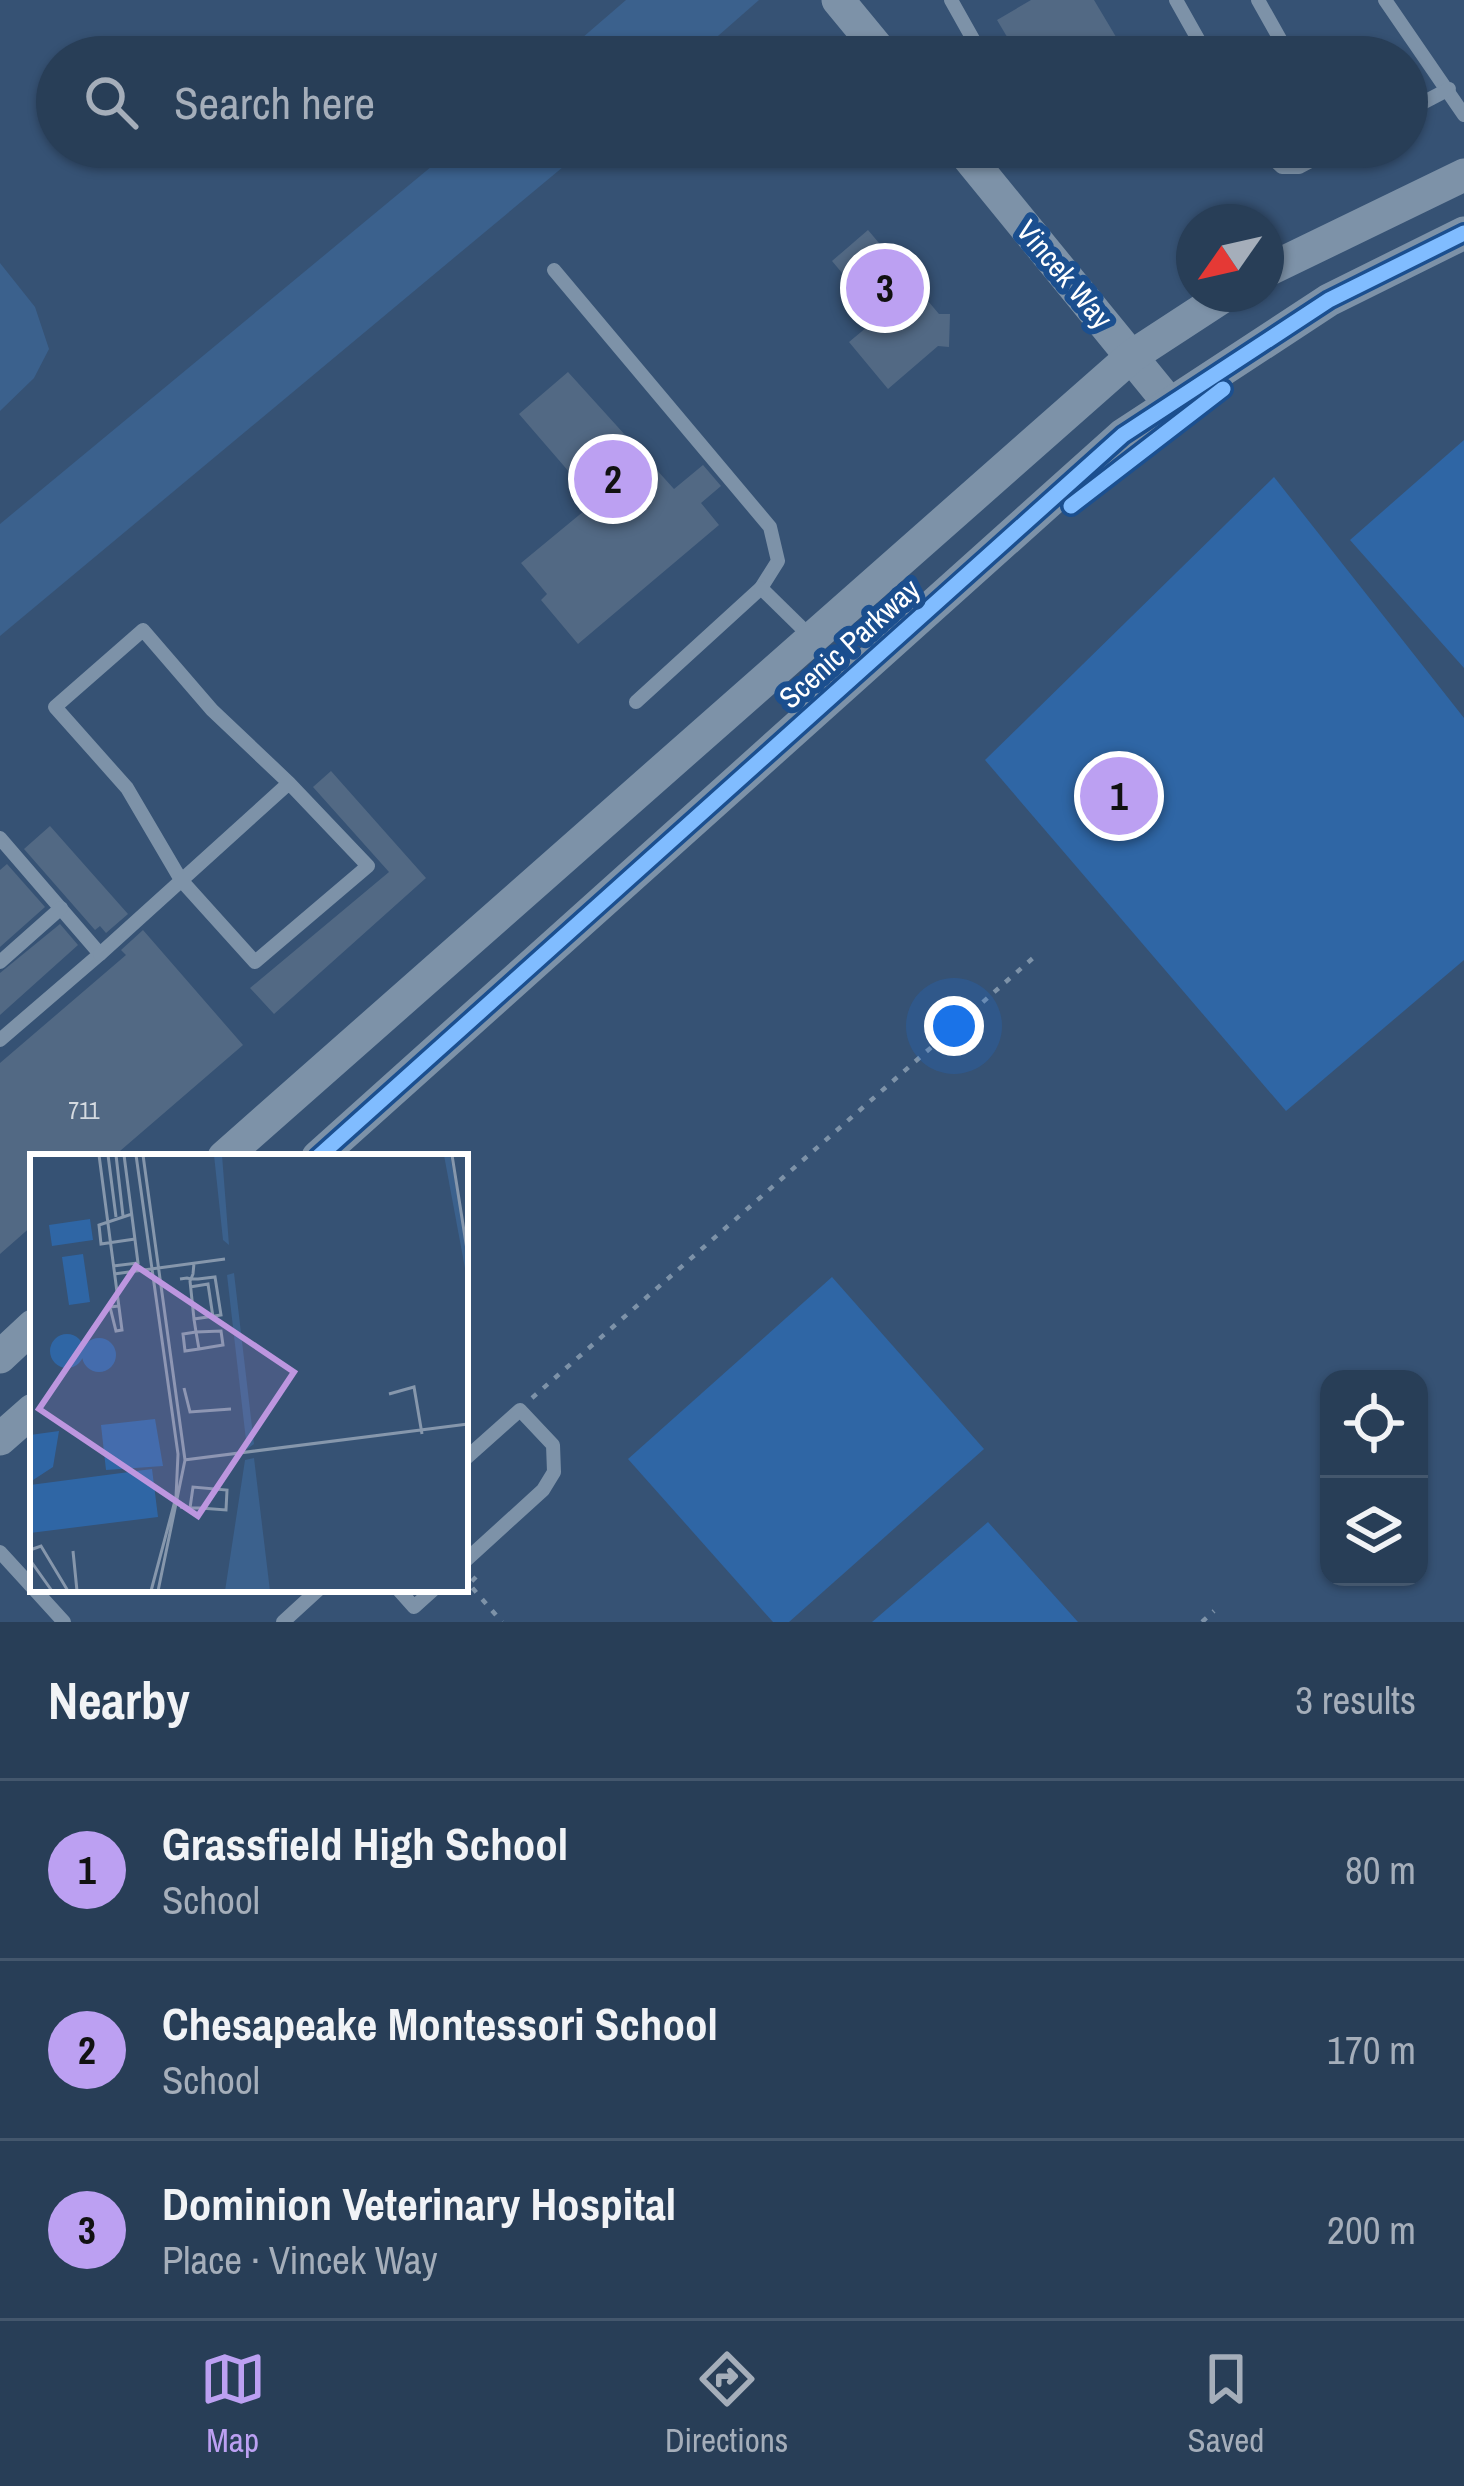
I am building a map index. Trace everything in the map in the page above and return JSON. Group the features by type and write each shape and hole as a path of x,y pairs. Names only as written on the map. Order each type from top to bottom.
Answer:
{"street":[{"path":"838,0 868,36"},
{"name":"Vincek Way","path":"976,168 1169,403"},
{"path":"1284,262 1464,175"},
{"name":"Scenic Parkway","path":"321,1154 1123,435 1329,300 1464,233"},
{"name":"Scenic Parkway","path":"227,1154 1132,356 1199,312"},
{"path":"0,1357 30,1329"},
{"path":"0,1439 30,1413"}],"lane":[{"path":"951,0 971,36"},
{"path":"1176,0 1196,36"},
{"path":"1258,0 1278,36"},
{"path":"1385,0 1411,36"},
{"path":"1428,60 1464,115"},
{"path":"1428,100 1449,89"},
{"path":"554,270 770,527 778,561 761,588 636,701"},
{"path":"761,588 814,640"},
{"path":"143,630 212,710 289,783 368,866 255,962 182,880 127,788 55,707 143,630"},
{"path":"0,1040 289,783"},
{"path":"0,838 100,954"},
{"path":"0,962 61,908"},
{"path":"468,1456 520,1410 553,1445 554,1472 543,1490 468,1558"},
{"path":"0,1552 30,1586"},
{"path":"36,1592 64,1622"},
{"path":"283,1622 316,1592"},
{"path":"401,1592 414,1607 431,1592"}],"path":[{"path":"543,1412 532,1398 538,1390 1033,958"},
{"path":"485,1568 469,1584 502,1622"},
{"path":"1202,1622 1214,1611"}],"shaded area":[{"path":"626,0 759,0 718,36 584,36"},
{"path":"430,168 562,168 0,636 0,524"},
{"path":"0,263 35,307 49,349 34,378 0,411"},
{"path":"1464,440 1464,668 1350,540"},
{"path":"1274,477 1464,718 1464,960 1286,1111 985,760"},
{"path":"832,1277 984,1449 789,1622 773,1622 628,1459"},
{"path":"988,1522 1078,1622 872,1622"}],"building":[{"path":"1031,0 1094,0 1115,36 1007,36 997,20"},
{"path":"868,230 939,314 950,314 949,347 938,346 888,389 849,342 879,317 832,261"},
{"path":"568,372 674,489 703,465 721,486 701,503 719,525 578,644 541,600 547,594 521,563 630,473 604,443 570,473 519,414"},
{"path":"331,771 426,878 274,1014 250,988 389,872 313,787"},
{"path":"50,826 128,914 106,933 100,926 95,930 24,849"},
{"path":"7,864 45,907 0,947 0,870"},
{"path":"60,924 78,945 0,1015 0,973"},
{"path":"143,930 243,1045 116,1154 30,1154 30,1228 0,1254 0,1063 126,955 121,950"}],"cycle path":[{"path":"321,1154 1123,435 1329,300 1464,233"},
{"path":"1071,506 1223,389"}],"place":[{"name":"Dominion Veterinary Hospital","path":"885,288"},
{"name":"Chesapeake Montessori School","path":"613,479"},
{"name":"Grassfield High School","path":"1119,796"}]}
